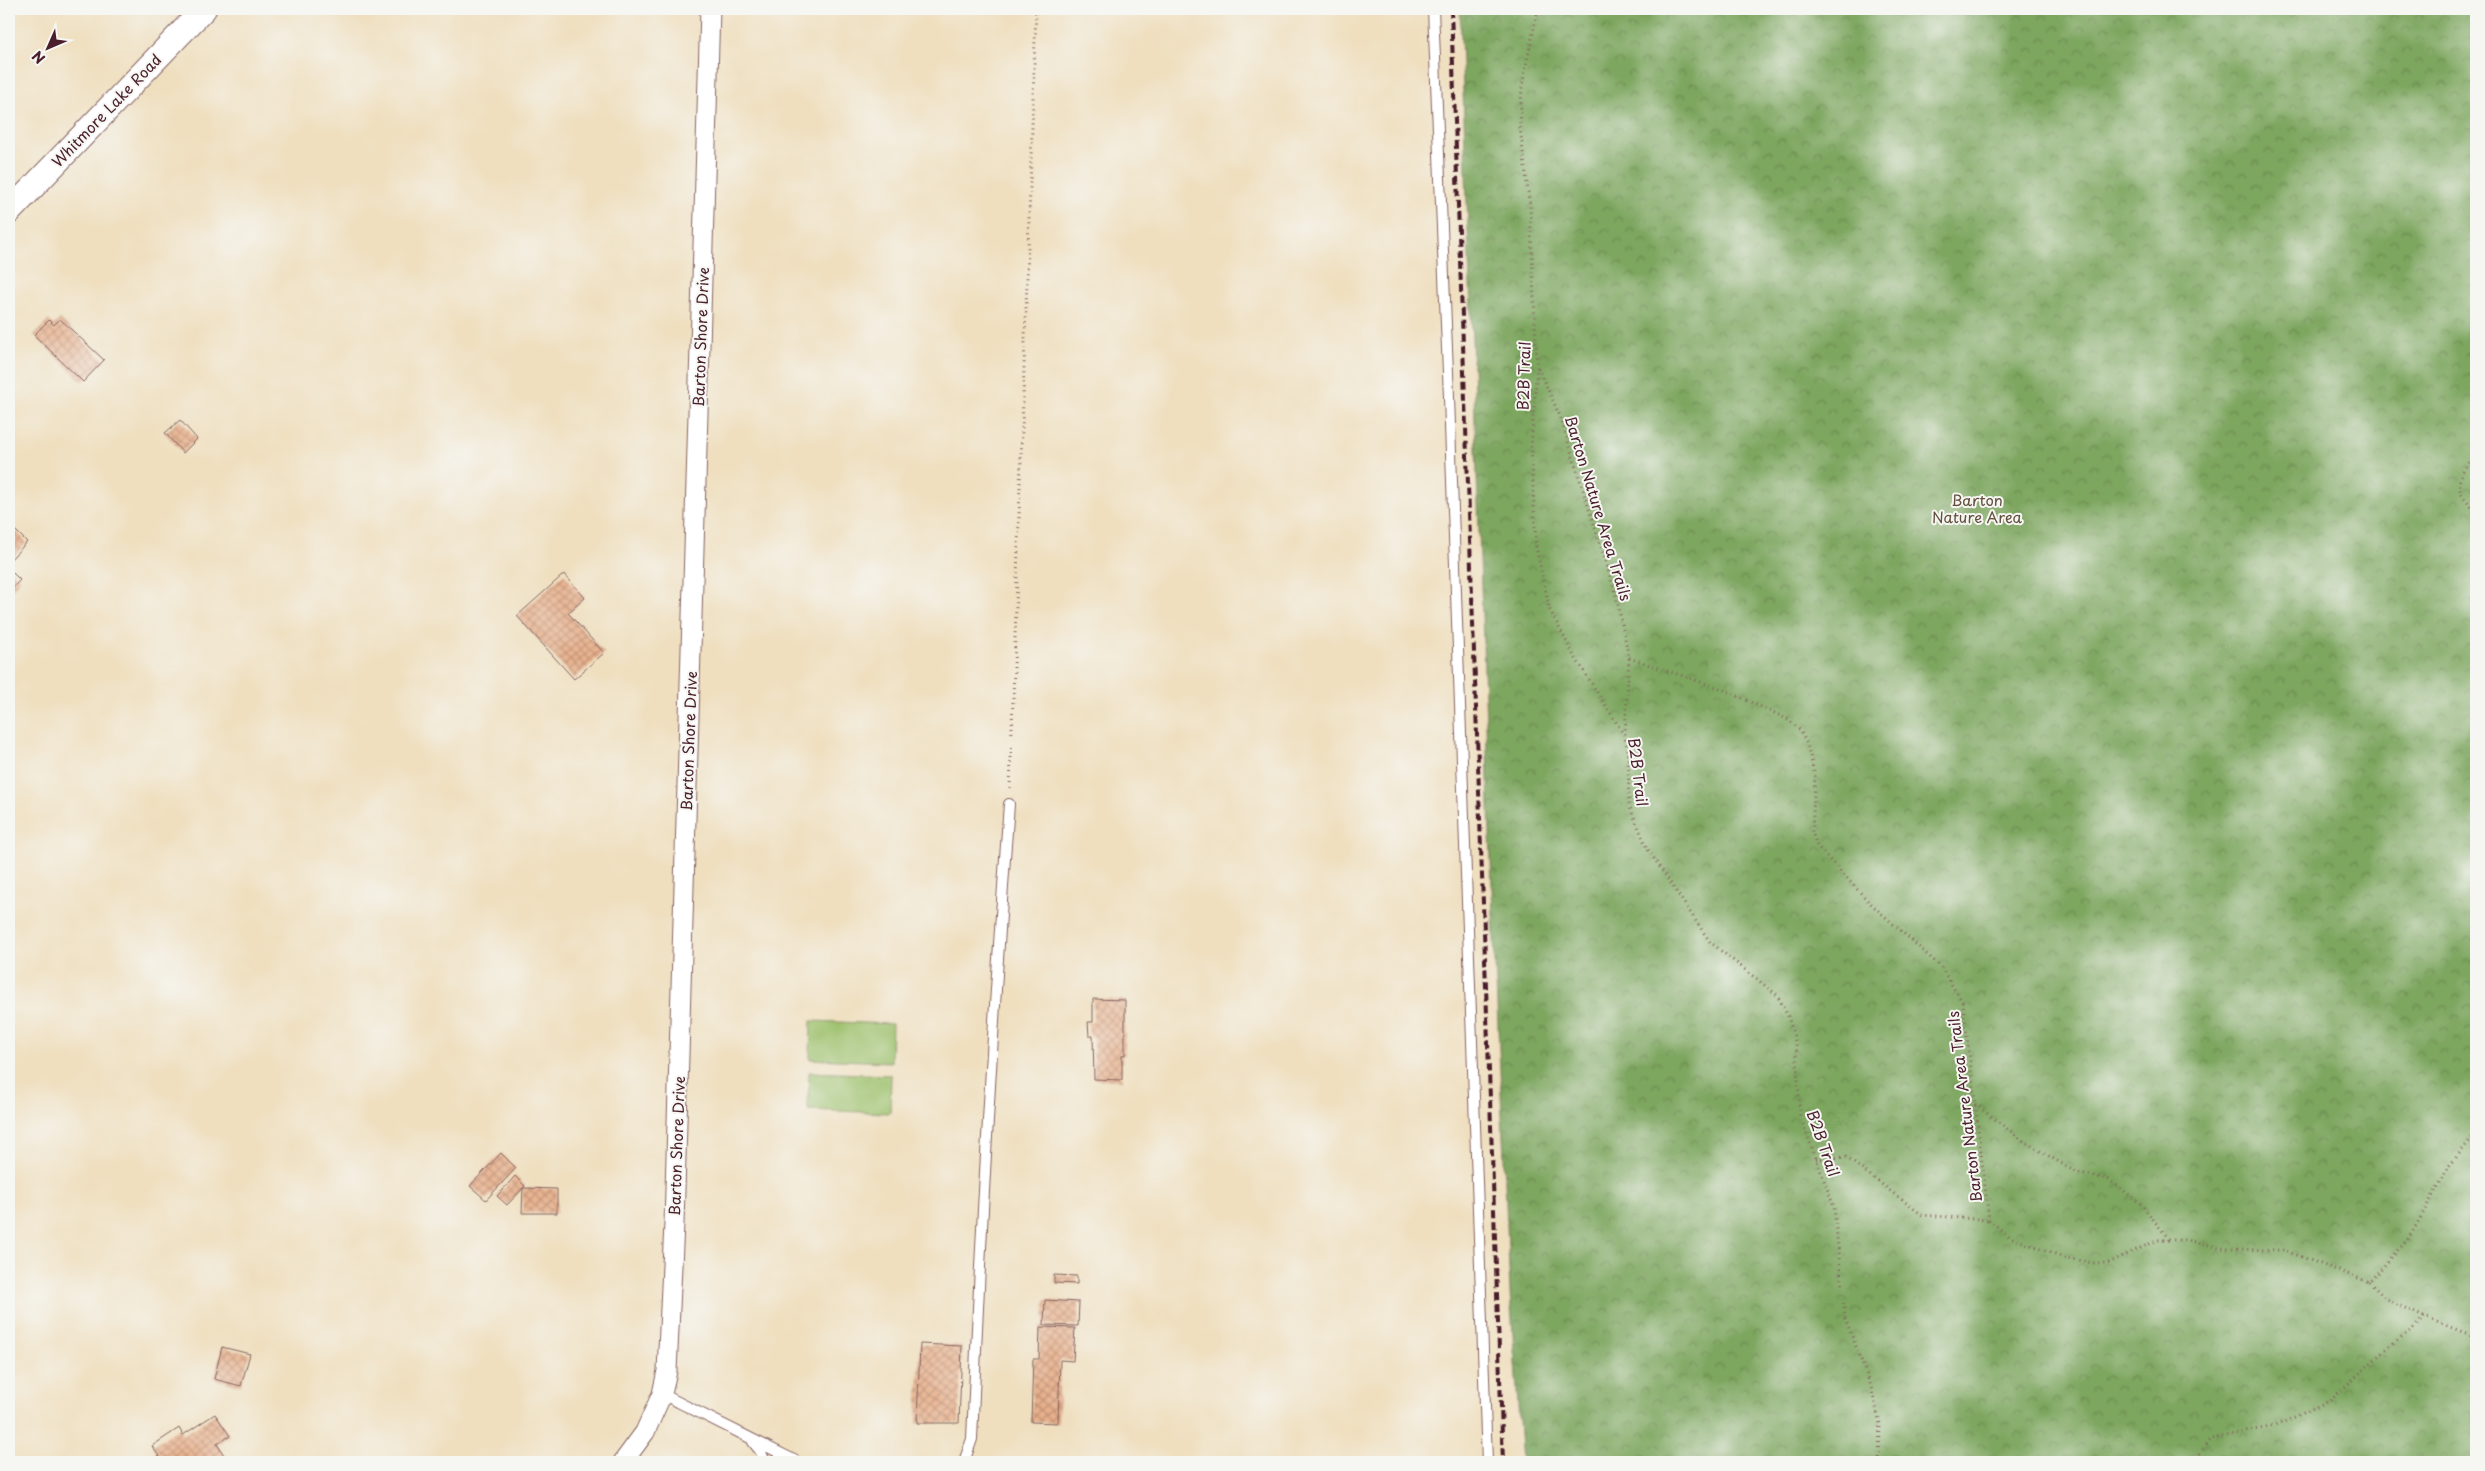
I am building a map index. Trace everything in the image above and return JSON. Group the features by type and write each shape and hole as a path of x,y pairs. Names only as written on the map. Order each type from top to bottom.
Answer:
{"street":[{"name":"Whitmore Lake Road","path":"9,212 204,9"},
{"name":"Barton Shore Drive","path":"623,1462 645,1432 662,1394 667,1371 674,1224 710,9"}],"lane":[{"path":"1433,9 1450,417 1486,1462"},
{"path":"964,1462 972,1439 982,1201 994,996 1009,804"},
{"path":"662,1394 798,1462"},
{"path":"751,1439 761,1452 765,1462"}],"path":[{"path":"1009,804 1036,9"},
{"name":"B2B Trail","path":"1538,9 1522,85 1520,128 1530,206 1537,367 1532,446 1536,547 1541,578 1550,610 1573,654 1624,735 1628,749 1629,805 1647,848 1710,942 1777,995 1788,1016 1796,1044 1800,1115 1834,1207 1845,1318 1870,1383 1880,1424 1879,1462"},
{"name":"Barton Nature Area Trails","path":"1537,367 1560,416 1610,576 1629,658 1624,735"},
{"path":"2476,455 2465,464 2460,480 2461,493 2476,512"},
{"path":"2476,587 2473,615 2476,629"},
{"name":"Barton Nature Area Trails","path":"1629,658 1725,690 1789,720 1800,730 1815,776 1812,832 1817,846 1870,904 1941,967 1963,1003 1989,1220"},
{"path":"1975,1104 2022,1140 2076,1172 2108,1179 2140,1203 2170,1240"},
{"path":"2369,1282 2409,1238 2450,1165 2476,1133"},
{"name":"Barton Nature Area Trails","path":"1816,1160 1846,1157 1922,1215 1989,1220 2010,1238 2066,1258 2094,1263 2108,1263 2158,1240 2186,1240 2227,1249 2282,1250 2369,1282 2386,1299 2424,1317 2476,1337"},
{"path":"2194,1462 2210,1439 2275,1426 2331,1400 2388,1347 2424,1317"}],"green space":[{"name":"Barton Nature Area","path":"1460,9 2476,9 2476,1462 1522,1462 1510,1292 1493,916"},
{"path":"811,1021 892,1024 891,1062 810,1059"},
{"path":"809,1072 891,1075 890,1113 808,1110"}],"building":[{"path":"60,319 104,360 83,382 34,335 49,320 54,325"},
{"path":"180,420 197,439 183,453 165,433"},
{"path":"9,524 27,542 9,561"},
{"path":"9,569 20,580 9,592"},
{"path":"564,574 585,598 568,613 604,653 574,679 517,616"},
{"path":"1093,999 1125,1000 1125,1055 1122,1055 1122,1080 1094,1079 1093,1036 1089,1036 1088,1022 1093,1022"},
{"path":"501,1153 516,1168 486,1200 470,1186"},
{"path":"515,1176 525,1186 507,1205 497,1196"},
{"path":"523,1188 557,1189 557,1213 522,1213"},
{"path":"1054,1275 1077,1276 1077,1284 1054,1283"},
{"path":"1045,1300 1079,1302 1078,1326 1044,1325"},
{"path":"1040,1327 1075,1328 1073,1361 1060,1360 1058,1423 1031,1422 1033,1359 1039,1359"},
{"path":"920,1344 962,1346 959,1423 917,1423"},
{"path":"222,1347 250,1354 241,1386 214,1379"},
{"path":"215,1414 230,1436 217,1444 227,1460 223,1462 163,1462 152,1446 179,1428 183,1435"}],"railway":[{"path":"1451,9 1503,1462"}]}
